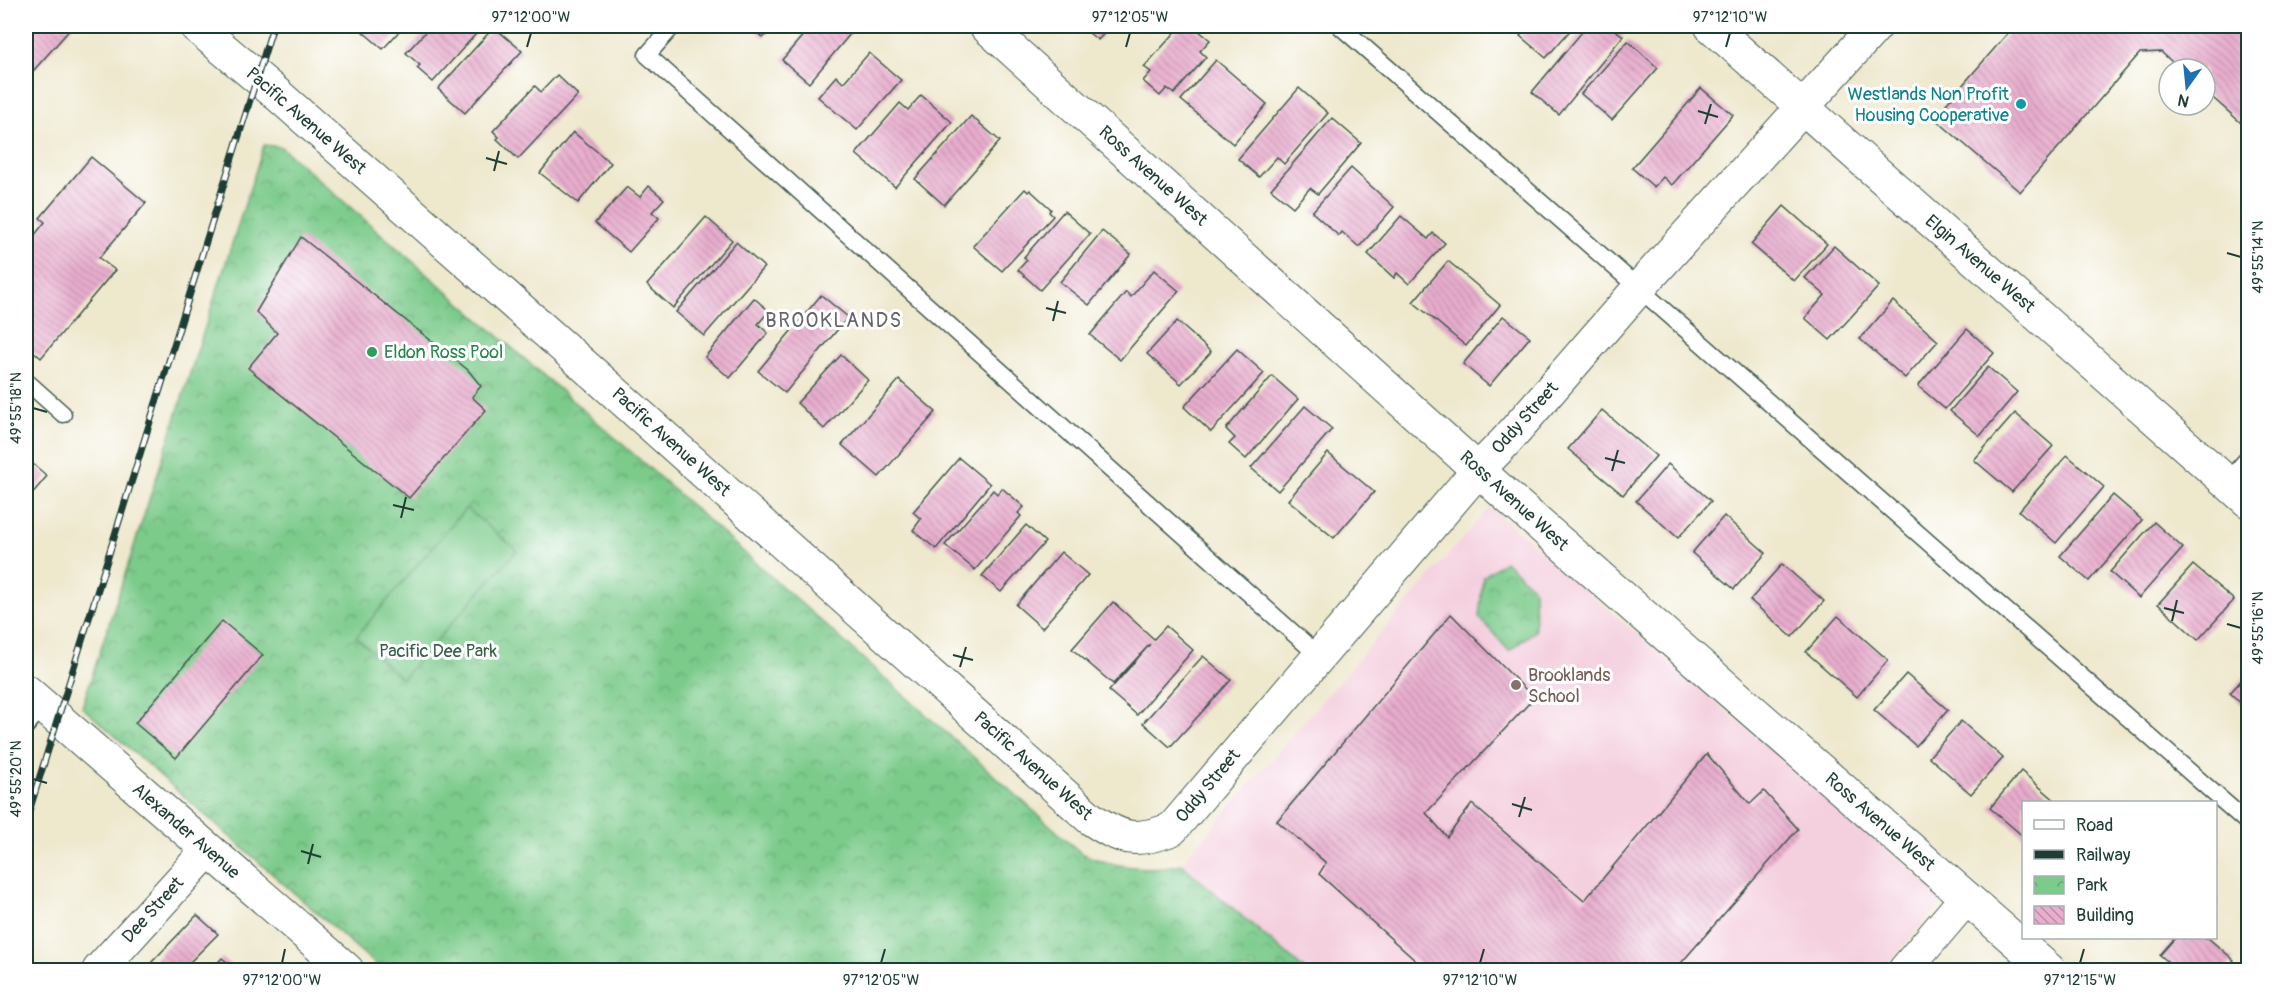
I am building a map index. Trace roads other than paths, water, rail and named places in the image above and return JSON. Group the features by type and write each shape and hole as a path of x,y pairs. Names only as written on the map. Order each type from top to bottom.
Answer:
{"street":[{"name":"Pacific Avenue West","path":"196,26 278,95 603,382 1090,818 1111,833 1134,838 1153,836"},
{"name":"Ross Avenue West","path":"986,26 1479,470 2049,970"},
{"name":"Elgin Avenue West","path":"1711,26 2238,492"},
{"name":"Oddy Street","path":"1153,836 1172,829 1479,470 1802,105 1876,26"},
{"name":"Alexander Avenue","path":"31,708 208,850 347,970"},
{"name":"Dee Street","path":"99,970 208,850"},
{"path":"1905,970 1966,898"}],"lane":[{"path":"674,26 647,55 1319,656"},
{"path":"1340,26 2248,823"},
{"path":"26,381 63,414"},
{"path":"2238,492 2248,458"}],"railway":[{"path":"26,821 273,26"}],"place":[{"name":"Westlands Non Profit Housing Cooperative","path":"2021,104"},
{"name":"Eldon Ross Pool","path":"372,352"},
{"name":"Brooklands School","path":"1516,685"}],"district":[{"name":"BROOKLANDS","path":"834,320"}],"park label":[{"name":"Pacific Dee Park","path":"438,651"}]}
